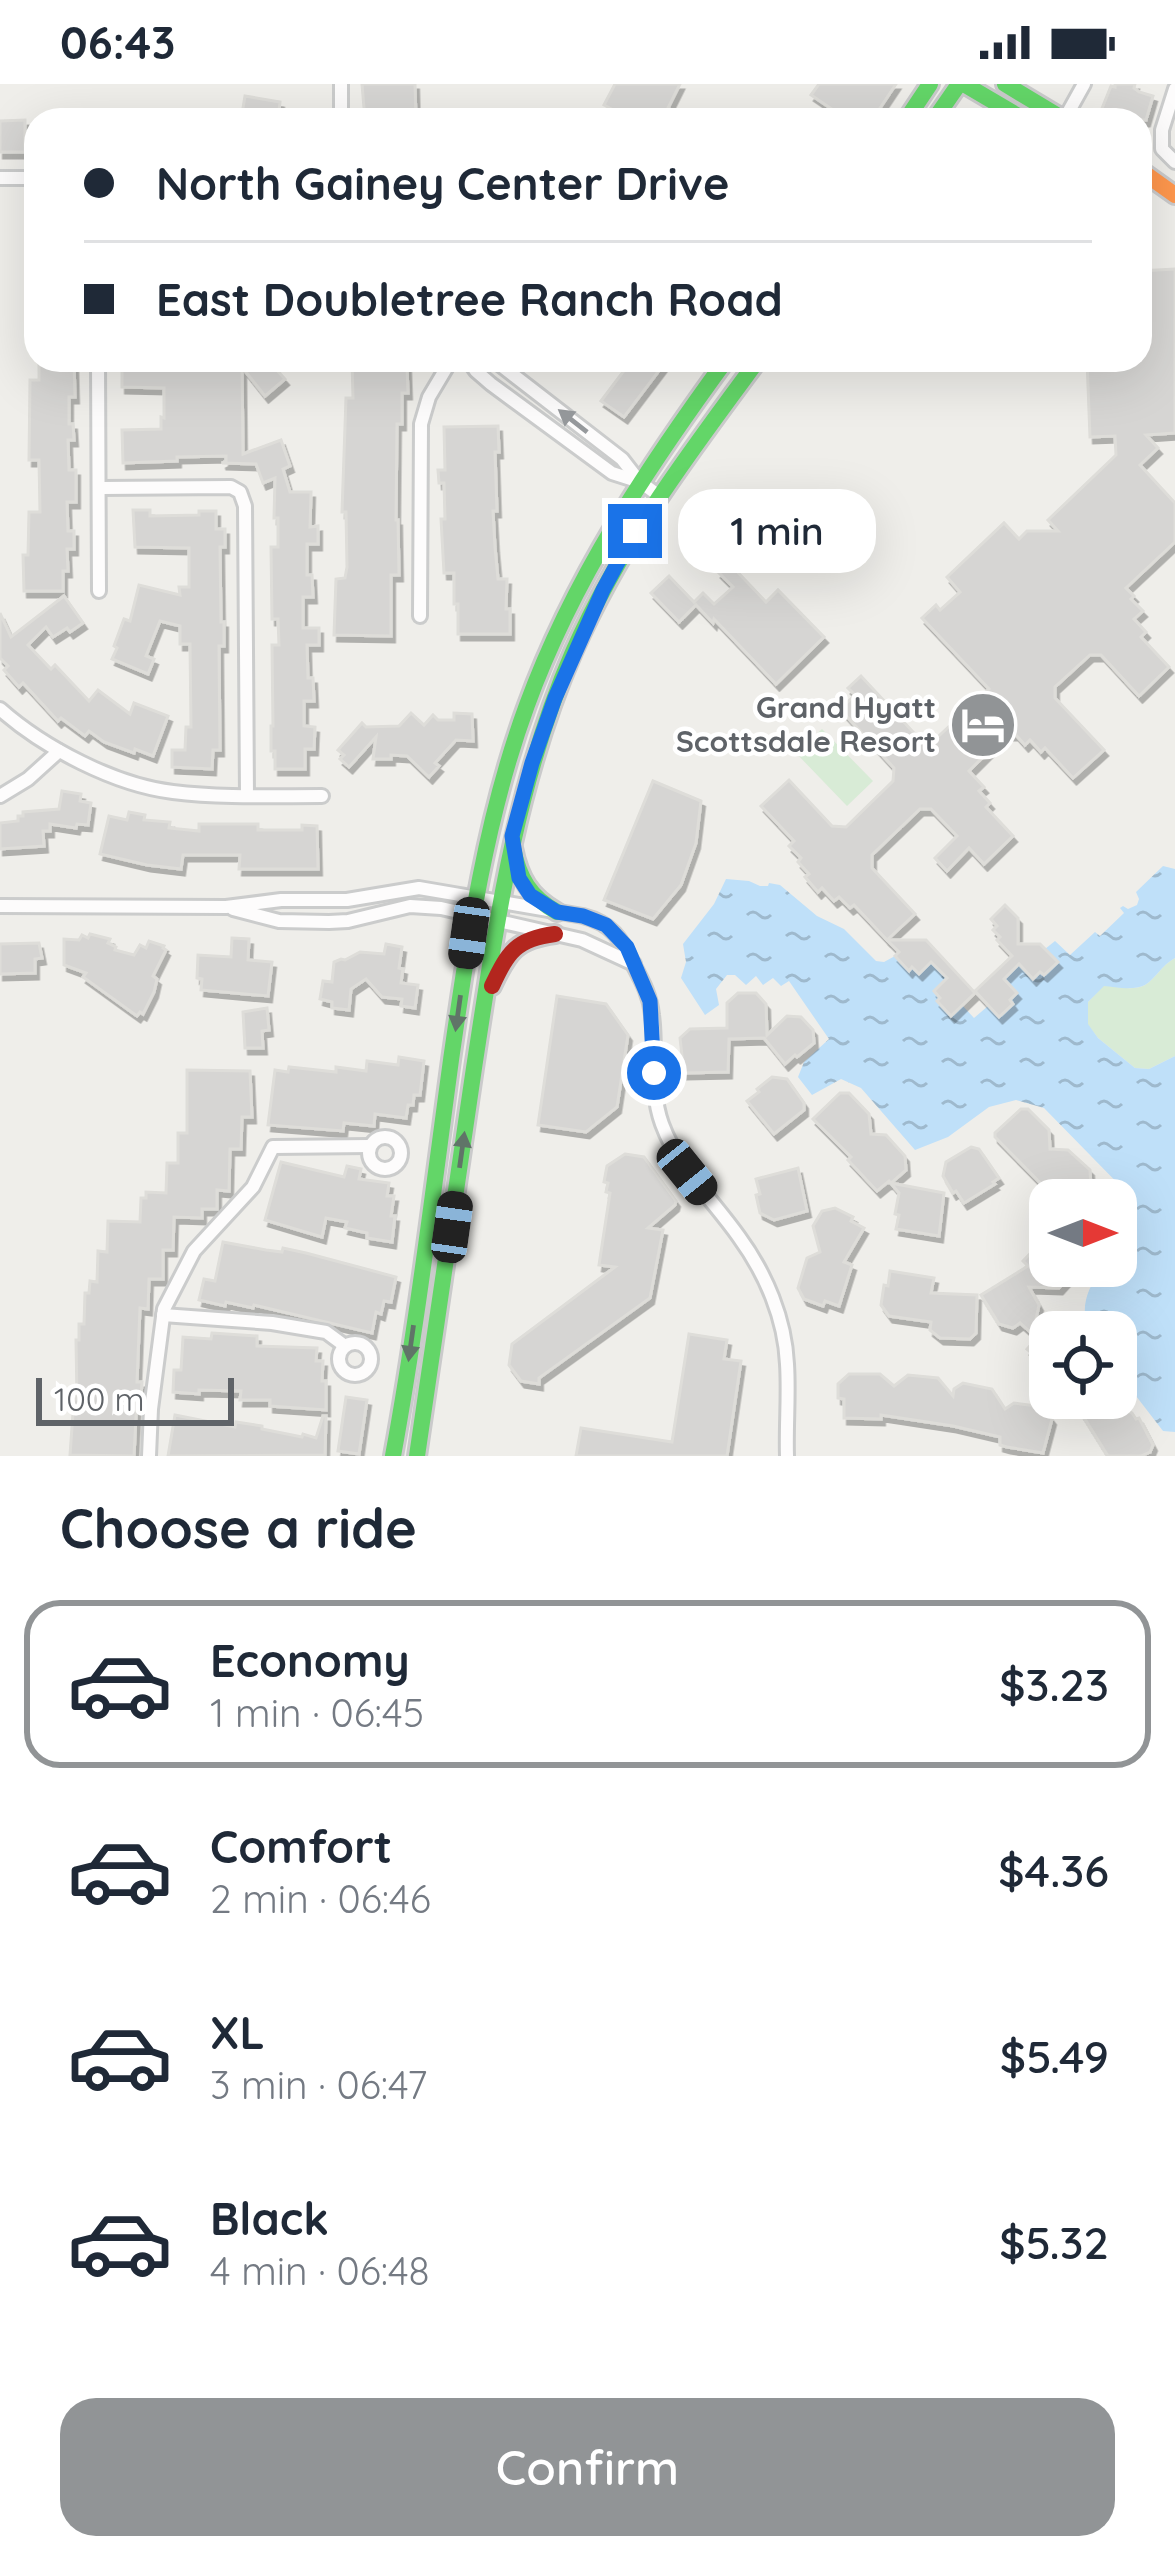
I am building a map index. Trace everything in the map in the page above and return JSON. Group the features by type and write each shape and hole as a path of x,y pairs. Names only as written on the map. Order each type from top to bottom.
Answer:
{"main road":[{"path":"943,108 962,84 1004,108"},
{"path":"1005,84 1022,91"},
{"path":"393,1456 473,906 504,776 537,678 582,579 639,481 717,372"},
{"path":"417,1456 499,902 539,740 612,571 658,495 749,372"},
{"path":"512,836 524,887 557,912"},
{"path":"484,1003 514,946 555,934"}],"street":[{"path":"1175,89 1162,130 1162,149 1175,162"},
{"path":"98,372 99,591"},
{"path":"420,616 421,424 444,372"},
{"path":"477,372 611,473 639,481"},
{"path":"510,372 622,459 658,495"},
{"path":"503,393 517,377"},
{"path":"100,488 231,487 240,492 245,506 247,796"},
{"path":"0,709 59,751 122,780 170,792 322,796"},
{"path":"0,796 59,751"},
{"path":"0,906 226,908 419,888 473,906 496,922 582,940 634,964"},
{"path":"388,892 392,911"},
{"path":"346,899 348,921"},
{"path":"226,908 279,921 348,921 410,906 499,902 583,916 606,925 627,947 650,1001 654,1089 663,1129 687,1172 758,1266 773,1299 787,1360 787,1456"},
{"path":"148,1456 164,1309 194,1251 253,1187 273,1147 370,1146"},
{"path":"163,1315 326,1332 345,1346"}],"green space":[{"path":"822,729 873,781 847,806 796,753"},
{"path":"1175,958 1175,1056 1149,1069 1135,1068 1088,1025 1088,1002 1104,985 1145,985"}],"water":[{"path":"1163,866 1175,869 1175,958 1141,987 1104,986 1088,1002 1088,1024 1135,1068 1149,1069 1175,1056 1175,1432 1163,1431 1137,1397 1137,1311 1085,1311 1091,1287 1137,1287 1137,1179 1114,1179 1044,1108 1016,1100 989,1107 948,1137 915,1150 861,1088 841,1079 812,1095 798,1077 804,1062 829,1039 789,981 781,986 773,978 763,985 756,976 746,985 735,975 727,975 716,989 719,1005 705,1015 681,978 686,962 683,944 714,904 726,879 760,886 769,883 780,885 817,916 844,929 876,961 895,956 919,974 932,961 936,964 943,958 950,967 947,978 934,991 940,998 937,1002 951,1015 962,1005 974,1018 988,1006 1000,1017 1017,994 1003,979 1019,964 1033,978 1057,962 1045,949 1055,941 1070,955 1095,932 1100,936 1124,913 1120,908 1137,905 1136,892"}],"building":[{"path":"362,84 415,84 416,108 364,108"},
{"path":"615,84 680,84 668,108 604,105"},
{"path":"819,84 896,84 880,108 830,108 811,95"},
{"path":"1135,84 1139,92 1153,96 1150,108 1102,108 1111,86"},
{"path":"245,96 280,102 279,108 243,108"},
{"path":"24,120 24,152 0,152 0,121"},
{"path":"1175,269 1175,433 1146,435 1158,448 1140,465 1175,503 1175,542 1126,588 1143,611 1134,619 1146,632 1141,637 1169,667 1139,696 1101,655 1090,655 1055,687 1055,698 1104,750 1073,778 1045,748 1041,752 1030,740 1025,745 1015,734 1006,734 969,771 984,787 979,791 990,803 986,807 1013,836 984,864 969,848 947,871 935,858 957,836 931,809 920,809 872,855 872,868 915,914 887,940 854,905 850,908 839,897 834,901 822,888 818,892 805,877 809,874 798,862 801,858 789,846 794,841 761,806 789,780 832,826 846,827 893,781 894,768 840,709 855,695 848,688 861,676 927,747 989,689 922,618 960,592 947,577 1004,523 1019,539 1027,531 1058,531 1048,520 1116,455 1115,436 1090,437 1087,372 1152,372 1152,270"},
{"path":"39,372 74,372 75,397 69,397 74,440 68,440 69,470 76,470 76,502 67,502 74,549 67,549 63,591 24,591 29,512 40,512 39,460 29,460 30,380 39,380"},
{"path":"122,372 242,372 243,454 281,440 290,466 283,469 290,492 311,492 310,527 318,526 318,544 307,544 313,597 303,597 303,628 319,628 319,645 307,645 314,701 304,701 304,726 315,727 314,749 305,749 305,769 275,769 275,751 271,751 272,645 279,645 278,619 272,619 271,547 278,547 275,478 263,483 256,464 222,463 226,456 123,463 122,430 161,429 164,388 122,387"},
{"path":"246,372 279,372 285,379 265,396"},
{"path":"352,372 407,372 402,424 397,424 399,575 391,575 391,636 334,635 336,579 345,578 347,567 346,512 342,512 346,398 353,398"},
{"path":"623,372 658,372 624,417 601,401"},
{"path":"498,426 495,547 498,579 507,579 510,634 458,634 454,573 444,573 444,483 439,483 438,470 445,470 444,427"},
{"path":"133,510 150,510 150,516 216,511 216,529 225,529 225,547 220,547 224,646 219,646 220,750 213,750 212,769 172,767 172,750 185,750 186,727 191,727 190,644 180,644 180,626 160,621 146,656 154,659 148,674 112,659 124,619 130,621 139,585 180,595 179,587 189,587 189,548 135,547"},
{"path":"728,562 766,602 778,590 824,637 776,684 696,605 679,622 651,593 669,576 694,602 703,593 714,604 733,587 718,572"},
{"path":"64,596 83,623 53,637 46,627 28,645 89,701 98,690 130,714 134,703 168,716 153,756 104,742 89,731 85,736 61,718 58,721 4,670 8,666 0,658 0,613 11,637"},
{"path":"411,713 424,725 433,715 438,720 454,720 454,713 472,714 473,741 456,740 429,777 407,756 373,759 376,737 349,767 340,759 344,755 338,750 362,723 366,727 399,726"},
{"path":"653,781 701,801 696,843 681,885 653,919 604,900"},
{"path":"62,791 81,794 80,801 91,803 88,825 50,824 50,831 43,831 44,846 0,849 0,823 18,821 23,812 59,809"},
{"path":"129,812 145,815 144,820 170,822 169,828 199,831 199,824 258,824 258,830 317,826 318,869 239,869 240,855 183,855 181,869 100,854 109,816 127,820"},
{"path":"1005,905 1018,918 1018,944 1040,944 1058,962 1033,979 1019,964 1004,979 1017,993 999,1017 975,991 1012,956 997,940 1000,937 993,930 997,926 991,919"},
{"path":"90,934 110,939 115,950 134,955 149,941 164,946 153,976 157,979 154,992 143,1014 137,1016 83,977 86,973 64,965 64,939 79,940"},
{"path":"232,938 249,939 248,960 272,962 268,996 201,990 198,955 231,957"},
{"path":"887,940 926,940 975,993 951,1016 934,991 947,978 931,962 919,974 912,967 909,971"},
{"path":"39,943 42,958 35,959 35,973 0,974 0,944"},
{"path":"386,944 402,947 401,983 418,985 415,1008 401,1006 402,999 382,997 366,979 351,989 349,1010 332,1008 332,1002 320,999 323,981 332,982 334,962 360,952 384,954"},
{"path":"738,993 756,993 766,1004 767,1035 787,1016 801,1017 813,1030 814,1043 785,1064 764,1038 729,1039 728,1072 684,1073 680,1038 690,1029 727,1028 727,1003"},
{"path":"557,996 606,1004 628,1035 617,1107 586,1132 538,1125"},
{"path":"267,1008 269,1030 262,1031 263,1048 245,1048 243,1012"},
{"path":"399,1057 424,1061 420,1095 414,1095 406,1118 375,1114 374,1126 344,1123 343,1131 268,1125 275,1070 336,1072 336,1067 366,1071 367,1061 398,1065"},
{"path":"187,1070 250,1071 252,1117 242,1117 241,1149 230,1149 229,1191 217,1190 217,1209 202,1209 202,1218 174,1217 173,1250 163,1250 163,1279 149,1279 148,1309 140,1308 137,1382 142,1382 134,1456 70,1455 77,1399 76,1340 79,1324 84,1324 85,1293 89,1293 90,1281 97,1282 98,1251 107,1252 108,1221 140,1222 141,1198 146,1198 146,1192 166,1193 167,1163 178,1163 178,1133 187,1133"},
{"path":"772,1077 787,1079 804,1103 804,1110 774,1134 747,1101"},
{"path":"840,1093 849,1093 869,1114 871,1134 886,1135 905,1156 906,1170 891,1183 944,1193 939,1236 896,1229 899,1193 889,1181 877,1191 813,1119"},
{"path":"1021,1109 1028,1109 1049,1130 1050,1149 1068,1150 1090,1170 1091,1179 1036,1179 995,1133"},
{"path":"971,1147 979,1149 999,1178 964,1203 943,1176 946,1162"},
{"path":"625,1154 644,1157 676,1201 648,1228 663,1230 650,1298 539,1378 539,1384 521,1381 509,1365 512,1344 615,1267 599,1265 610,1193 604,1182 607,1166"},
{"path":"281,1162 344,1177 347,1166 361,1169 359,1179 389,1183 387,1196 394,1196 392,1242 367,1238 367,1233 345,1228 347,1222 326,1218 322,1237 265,1220"},
{"path":"798,1168 807,1211 774,1220 760,1213 756,1179"},
{"path":"835,1208 864,1228 844,1262 852,1265 839,1306 825,1301 823,1306 804,1299 798,1288 807,1258 820,1252 813,1226 822,1211"},
{"path":"223,1242 282,1252 283,1248 396,1277 391,1302 384,1301 381,1314 376,1312 372,1333 254,1305 226,1302 225,1306 199,1300 204,1279 215,1281"},
{"path":"1029,1255 1029,1287 1039,1305 1038,1311 1029,1311 1029,1331 1020,1323 1013,1328 999,1324 981,1295 1028,1266 1023,1261"},
{"path":"890,1271 934,1278 931,1293 977,1295 976,1333 970,1339 940,1338 930,1330 931,1322 889,1316 881,1305"},
{"path":"212,1333 257,1336 257,1346 317,1348 316,1361 323,1361 322,1381 326,1381 326,1410 240,1400 241,1391 173,1392 174,1370 181,1370 183,1337 211,1339"},
{"path":"689,1334 727,1340 724,1359 741,1361 727,1456 576,1456 581,1428 672,1442"},
{"path":"849,1374 880,1374 894,1386 908,1375 938,1378 953,1396 963,1383 992,1389 1005,1409 1014,1403 1029,1405 1029,1419 1052,1419 1043,1453 1000,1445 1000,1437 953,1426 881,1415 881,1419 844,1418 838,1384"},
{"path":"346,1397 367,1400 359,1454 338,1451"},
{"path":"175,1415 316,1438 326,1416 325,1455 168,1456"},
{"path":"1139,1418 1153,1445 1150,1452 1108,1456 1085,1419"}],"traffic: fast":[{"path":"914,108 930,84"},
{"path":"942,108 959,84"},
{"path":"964,84 1005,108"},
{"path":"1005,84 1045,108"},
{"path":"393,1456 471,925 512,748 546,658 589,569 640,483 718,372"},
{"path":"417,1456 491,962 536,753 573,652 613,573 657,500 749,372"},
{"path":"513,848 527,886 557,912"}],"traffic: slow":[{"path":"1152,179 1175,195"}],"traffic: jam":[{"path":"492,986 515,949 531,939 555,934"}],"place":[{"name":"Grand Hyatt Scottsdale Resort","path":"983,725"}],"route":[{"path":"635,531 555,698 512,836 519,878 530,895 557,912 606,925 627,947 650,1001 654,1073"}]}
